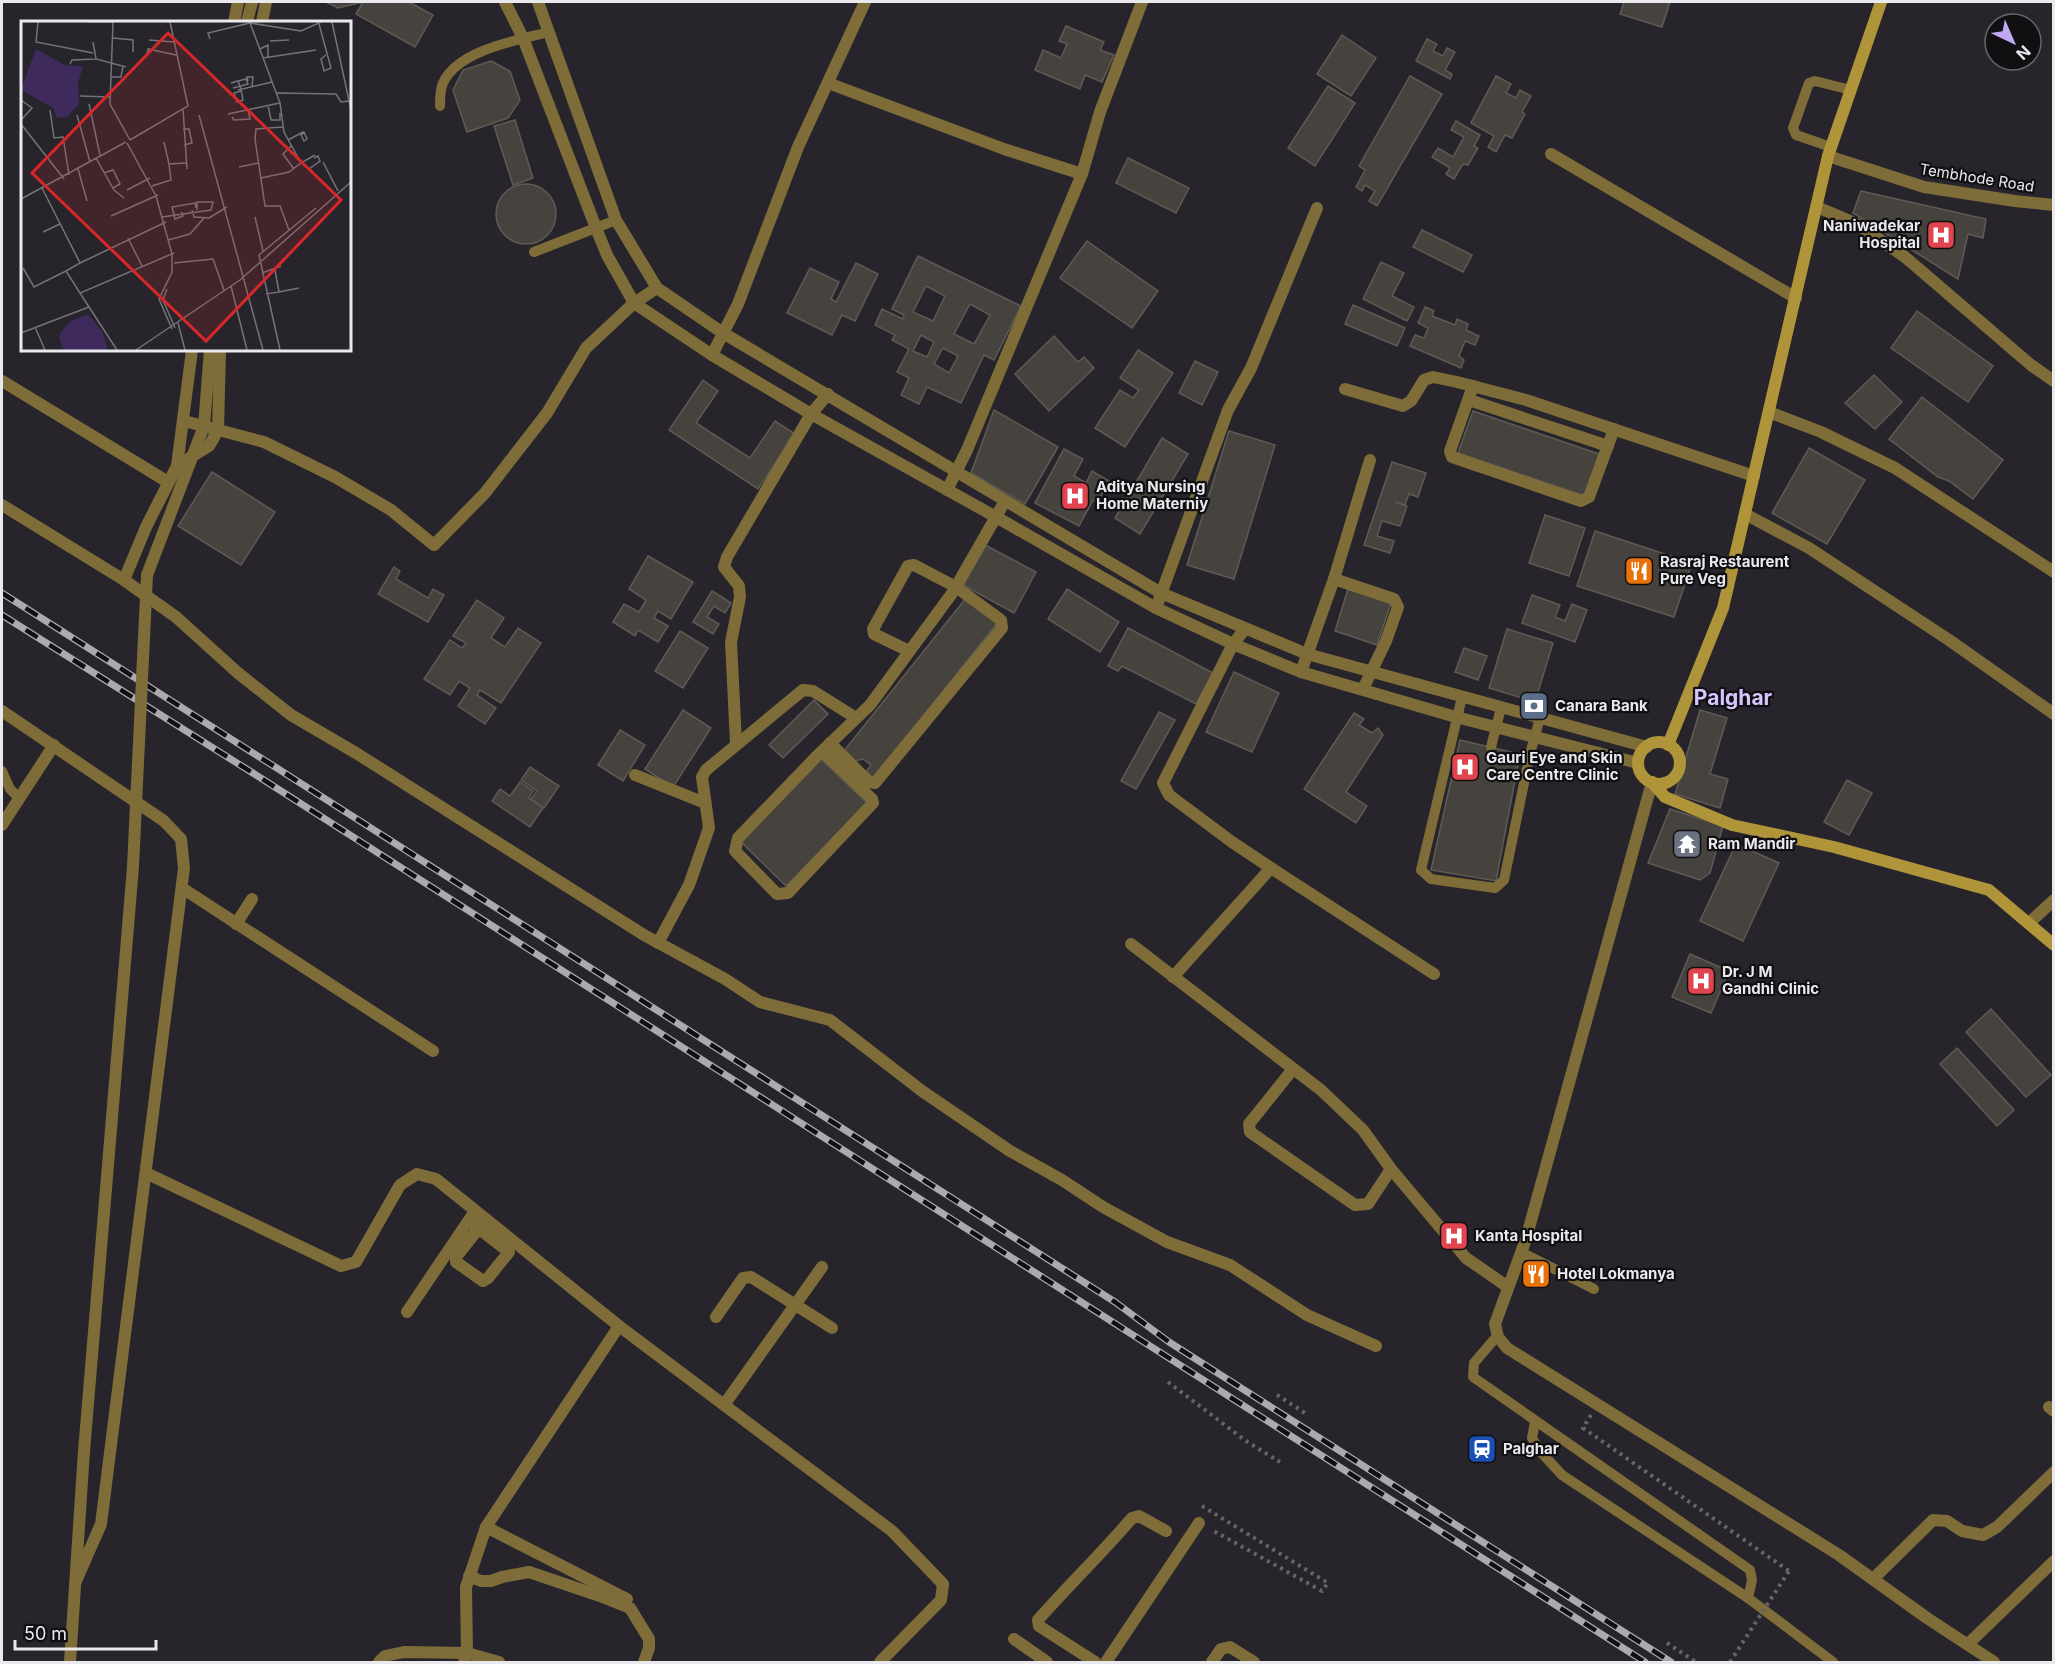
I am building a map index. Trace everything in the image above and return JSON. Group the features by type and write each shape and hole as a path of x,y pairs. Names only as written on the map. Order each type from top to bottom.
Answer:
{"main road":[{"path":"1668,744 1723,608 1830,152 1881,2"},
{"path":"1662,742 1672,746 1679,756 1680,766 1676,775 1668,782 1658,784 1648,781 1641,774 1638,763 1641,752 1647,747 1662,742"},
{"path":"1652,782 1665,797 1732,825 1834,847 1989,890 2054,945"}],"street":[{"path":"234,21 238,2"},
{"path":"247,21 252,2"},
{"path":"262,21 266,2"},
{"path":"505,2 523,38 607,255 634,303 712,355 811,414 1156,608 1233,644 1301,672 1456,717 1638,763"},
{"path":"538,2 616,220 657,288 723,333 1161,593 1307,654 1647,747"},
{"path":"712,355 738,304 798,147 866,2"},
{"path":"947,490 967,450 1082,174 1100,112 1142,2"},
{"path":"828,83 1004,149 1082,174"},
{"name":"Tembhode Road","path":"1830,152 1924,187 2054,205"},
{"path":"1551,154 1796,298"},
{"path":"1817,207 1857,224 1905,257 2031,365 2054,381"},
{"path":"1156,608 1228,410 1251,368 1317,208"},
{"path":"184,421 264,442 335,477 391,510 434,545 485,493 547,413 586,348 634,303 657,288"},
{"path":"124,579 146,527 177,466 192,351"},
{"path":"70,1662 84,1451 133,867 147,575 204,426 210,351"},
{"path":"177,466 209,446 218,430 220,351"},
{"path":"1345,389 1403,406 1411,401 1425,380 1433,377 1527,400 1754,476"},
{"path":"2,381 168,482"},
{"path":"1473,386 1450,451 1452,458 1581,501 1589,497 1614,429"},
{"path":"736,743 731,642 740,597 739,586 724,567 726,557 811,414 828,394"},
{"path":"1469,400 1608,446"},
{"path":"1769,412 1821,432 1895,468 2054,572"},
{"path":"1301,672 1334,579 1370,460"},
{"path":"826,747 872,799 873,803 788,893 777,894 735,850 738,838 826,747 870,705 956,587 1005,501"},
{"path":"2,505 124,579 176,616 238,673 291,715 356,753 658,943 725,979 760,1002 830,1020 922,1091 1010,1151 1062,1180 1103,1207 1167,1242 1230,1266 1307,1315 1376,1346"},
{"path":"1745,514 1809,548 1949,640 2054,714"},
{"path":"826,747 869,782 875,783 1002,628 1001,620 956,587 914,565 908,566 873,629 874,634 909,651"},
{"path":"1334,579 1394,599 1398,607 1386,641 1363,689"},
{"path":"1245,629 1233,644 1163,783 1169,795 1232,842 1434,974"},
{"path":"658,943 689,885 709,828 702,777 706,770 803,690 813,691 856,718"},
{"path":"2,711 164,821 181,839 184,868 101,1524 74,1586"},
{"path":"2,825 54,745"},
{"path":"635,775 705,803"},
{"path":"1652,782 1521,1252 1495,1324 1497,1336 1507,1348 1819,1542 1994,1662"},
{"path":"1173,977 1271,868"},
{"path":"182,888 433,1050"},
{"path":"236,924 252,899"},
{"path":"2031,925 2054,900"},
{"path":"2031,925 2054,908"},
{"path":"1131,944 1321,1090 1363,1130 1391,1169 1466,1258 1508,1287"},
{"path":"1293,1069 1249,1124 1250,1132 1355,1205 1368,1204 1391,1169"},
{"path":"146,1173 341,1266 356,1262 400,1185 417,1174 436,1179 475,1220 892,1531 943,1584 941,1599 880,1662"},
{"path":"475,1220 513,1248"},
{"path":"475,1220 456,1257 456,1262 483,1281 489,1278 513,1248"},
{"path":"407,1312 475,1220"},
{"path":"724,1405 822,1267"},
{"path":"716,1317 743,1278 751,1277 832,1328"},
{"path":"465,1658 466,1587 486,1527 619,1326"},
{"path":"1873,1579 1933,1520 1947,1521 1962,1531 1983,1535 1997,1527 2054,1472"},
{"path":"1095,1662 1039,1626 1038,1620 1100,1556 1132,1518 1139,1516 1166,1531"},
{"path":"1106,1662 1199,1523"},
{"path":"486,1527 632,1602"},
{"path":"1968,1644 2054,1561"},
{"path":"469,1576 481,1581 491,1581 529,1572 630,1608 649,1639 645,1662"},
{"path":"1014,1639 1047,1662"},
{"path":"1212,1662 1221,1649 1230,1647 1254,1662"},
{"path":"379,1662 385,1656 404,1652 499,1662"}],"lane":[{"path":"440,106 442,84 460,63 471,55 549,32"},
{"path":"1830,152 1796,135 1793,128 1809,83 1815,81 1851,90"},
{"path":"534,252 616,220"},
{"path":"1462,697 1421,870 1431,879 1495,888 1504,880 1540,718"},
{"path":"1491,747 1501,708"},
{"path":"2,771 10,789 19,798"},
{"path":"1521,1252 1594,1289"},
{"path":"1497,1336 1474,1364 1473,1377 1750,1570 1752,1580 1748,1598"},
{"path":"1535,1422 1532,1438 1540,1451 1562,1475 1748,1598 1833,1662"}],"path":[{"path":"1168,1382 1246,1441 1280,1462"},
{"path":"1277,1395 1305,1413"},
{"path":"1582,1428 1789,1571 1730,1662"},
{"path":"1199,1523 1322,1591 1328,1583 1202,1506"},
{"path":"1667,1643 1696,1662"}],"building":[{"path":"326,2 363,2 338,8"},
{"path":"363,2 409,2 433,15 415,47 356,14"},
{"path":"1624,2 1670,2 1662,27 1620,14"},
{"path":"1066,26 1104,42 1100,50 1114,55 1102,82 1085,75 1080,89 1035,70 1043,50 1061,58 1067,44 1059,41"},
{"path":"1342,35 1376,58 1351,96 1317,74"},
{"path":"1427,39 1437,44 1433,51 1443,56 1447,48 1455,52 1445,70 1452,74 1450,79 1416,61"},
{"path":"491,61 510,71 520,100 508,118 467,132 453,90 463,70"},
{"path":"1410,76 1442,94 1377,206 1369,201 1375,191 1365,185 1362,191 1356,187 1365,170 1359,166"},
{"path":"1496,76 1511,84 1506,93 1516,98 1520,90 1531,96 1522,112 1525,114 1512,138 1505,135 1496,152 1488,147 1494,136 1471,123"},
{"path":"1328,86 1355,103 1315,166 1288,148"},
{"path":"515,120 533,178 513,185 494,126"},
{"path":"1456,121 1480,135 1474,146 1478,148 1468,165 1463,164 1454,179 1446,174 1450,168 1432,157 1438,148 1453,157 1464,137 1451,130"},
{"path":"1128,158 1189,188 1176,213 1116,183"},
{"path":"520,184 532,184 543,189 551,197 556,214 554,226 543,239 532,244 520,244 509,239 501,231 496,220 496,208 501,197 509,189"},
{"path":"1861,191 1986,219 1983,238 1968,234 1958,279 1853,213"},
{"path":"1422,230 1472,255 1463,272 1413,247"},
{"path":"1087,241 1158,291 1132,328 1060,278"},
{"path":"918,256 1021,306 994,360 984,355 961,403 927,387 919,404 901,395 909,378 897,372 909,349 892,340 895,335 875,325 882,309 903,319 904,315 892,309","holes":["926,286 945,296 933,321 913,312","970,304 990,315 974,344 954,334","921,335 934,342 927,357 913,351","943,348 958,356 949,373 934,364"]},
{"path":"1381,262 1404,273 1392,296 1414,307 1407,321 1363,299"},
{"path":"856,263 878,274 855,321 842,315 832,335 787,313 810,268 839,282 831,299 836,302"},
{"path":"1353,305 1405,328 1397,346 1345,324"},
{"path":"1425,307 1434,311 1432,316 1455,325 1457,319 1468,324 1466,330 1479,336 1475,345 1465,341 1459,356 1464,360 1461,368 1410,346 1415,335 1424,338 1428,328 1418,323"},
{"path":"1917,311 1993,366 1968,402 1891,348"},
{"path":"1054,336 1078,362 1084,357 1094,368 1049,411 1015,374"},
{"path":"1138,350 1173,373 1125,447 1095,428 1120,390 1133,398 1139,390 1120,378"},
{"path":"1195,361 1218,372 1202,405 1179,393"},
{"path":"1874,375 1902,402 1875,429 1845,403"},
{"path":"703,380 718,391 696,423 750,458 775,421 795,434 758,489 669,430"},
{"path":"1922,397 2003,460 1973,499 1949,481 1938,477 1889,439"},
{"path":"994,410 1058,447 1025,504 971,473"},
{"path":"1473,411 1599,454 1585,496 1458,453"},
{"path":"1229,431 1275,445 1234,579 1187,565"},
{"path":"1162,438 1188,454 1140,534 1115,518"},
{"path":"1809,448 1865,480 1827,544 1772,513"},
{"path":"1064,449 1083,459 1074,476 1086,483 1092,471 1109,481 1097,503 1093,500 1079,526 1035,503"},
{"path":"1392,462 1426,473 1418,497 1409,494 1405,505 1395,502 1407,506 1400,526 1382,521 1377,536 1394,541 1390,553 1364,545"},
{"path":"212,472 275,512 241,565 178,526"},
{"path":"1545,515 1585,528 1569,576 1529,563"},
{"path":"1595,531 1692,563 1674,617 1577,586"},
{"path":"985,545 1036,572 1014,613 963,585"},
{"path":"648,556 693,582 671,619 658,611 654,618 668,626 658,642 638,630 635,636 613,622 624,604 639,612 646,600 629,589"},
{"path":"394,567 400,571 396,579 428,598 433,589 444,595 428,622 378,594"},
{"path":"1067,589 1119,622 1100,652 1048,619"},
{"path":"1348,589 1391,603 1377,645 1335,631"},
{"path":"712,591 731,603 725,613 714,606 707,617 719,624 713,634 693,622"},
{"path":"1532,595 1560,605 1555,617 1565,621 1572,604 1587,610 1575,642 1522,623"},
{"path":"966,598 997,623 873,780 866,772 871,765 863,759 855,761 843,752"},
{"path":"477,600 504,618 491,638 505,647 518,628 541,643 501,703 480,690 477,695 496,708 485,724 458,706 470,688 459,681 450,695 424,679 450,640 462,648 466,643 453,636"},
{"path":"1128,628 1213,673 1196,704 1122,666 1118,671 1108,666"},
{"path":"1507,629 1553,643 1535,702 1489,688"},
{"path":"680,631 708,648 683,688 655,671"},
{"path":"1464,648 1487,656 1478,680 1455,672"},
{"path":"1234,672 1279,693 1252,752 1206,732"},
{"path":"814,700 828,714 783,758 769,745"},
{"path":"683,710 711,728 673,787 645,769"},
{"path":"1700,710 1727,718 1710,774 1728,779 1720,808 1675,794"},
{"path":"1159,712 1175,720 1136,789 1121,781"},
{"path":"1354,713 1364,719 1359,725 1372,733 1378,728 1383,735 1346,792 1367,806 1356,823 1304,789"},
{"path":"620,730 645,745 623,781 598,765"},
{"path":"1460,740 1520,754 1496,881 1431,870"},
{"path":"820,758 867,803 786,886 740,841"},
{"path":"530,767 559,786 544,808 531,799 537,791 521,780"},
{"path":"1847,780 1872,793 1849,835 1824,822"},
{"path":"520,782 533,791 529,798 543,808 530,827 492,801 500,789 510,796"},
{"name":"Ram Mandir","path":"1670,809 1723,826 1710,873 1700,880 1648,863"},
{"path":"1736,844 1779,863 1743,941 1700,921"},
{"path":"1690,954 1729,971 1711,1013 1672,997"},
{"path":"1991,1009 2051,1075 2026,1097 1966,1032"},
{"path":"1957,1048 2014,1110 1997,1126 1940,1064"}],"railway":[{"path":"2,593 1115,1302 1169,1342 1671,1662"},
{"path":"2,615 1645,1662"}],"place":[{"name":"Naniwadekar Hospital","path":"1941,235"},
{"name":"Aditya Nursing Home Materniy","path":"1075,496"},
{"name":"Rasraj Restaurent Pure Veg","path":"1639,571"},
{"name":"Canara Bank","path":"1534,706"},
{"name":"Gauri Eye and Skin Care Centre Clinic","path":"1465,767"},
{"name":"Ram Mandir","path":"1687,844"},
{"name":"Dr. J M Gandhi Clinic","path":"1701,981"},
{"name":"Kanta Hospital","path":"1454,1236"},
{"name":"Hotel Lokmanya","path":"1536,1274"},
{"name":"Palghar","path":"1482,1449"}],"district":[{"name":"Palghar","path":"1733,698"}]}
